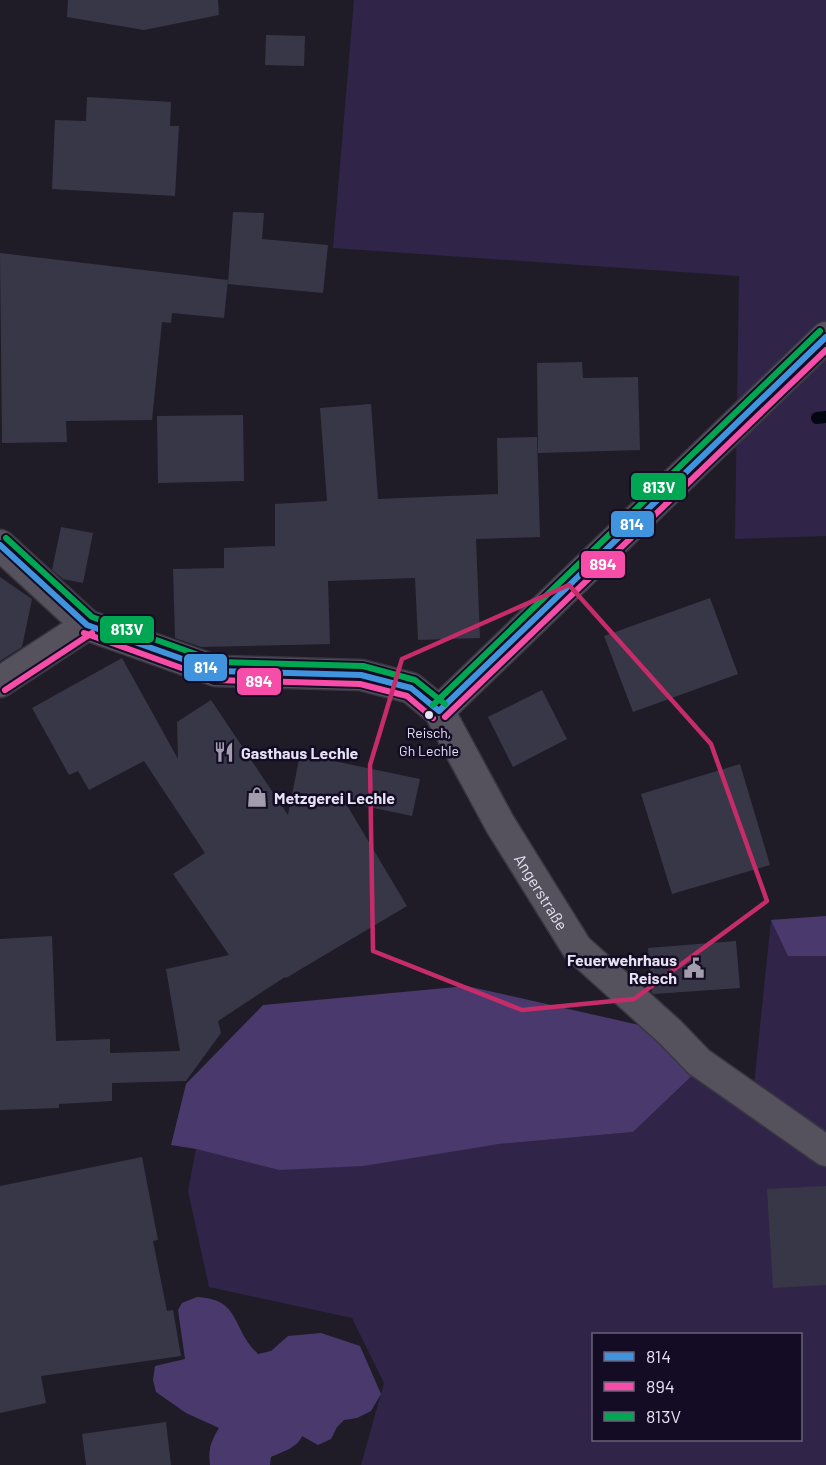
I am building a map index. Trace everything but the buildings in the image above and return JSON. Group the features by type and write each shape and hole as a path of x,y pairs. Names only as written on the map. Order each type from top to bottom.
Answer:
{"street":[{"path":"0,544 87,625 216,671 361,675 411,688 439,711 826,338"},
{"path":"0,681 87,625"},
{"name":"Angerstraße","path":"439,711 500,824 577,948 670,1032 699,1062 826,1150"}],"highlighted area":[{"path":"569,585 711,744 767,901 634,999 522,1010 373,951 370,765 402,659"}],"shaded area":[{"path":"354,0 826,0 826,536 735,539 739,276 333,248"},
{"path":"826,916 826,1137 754,1085 771,920"},
{"path":"826,916 826,956 788,956 771,920"},
{"path":"467,986 670,1032 697,1071 633,1132 499,1144 363,1166 279,1170 171,1145 186,1084 263,1005"},
{"path":"697,1071 826,1163 826,1465 361,1465 384,1383 352,1318 209,1287 188,1191 196,1149 279,1170 499,1144 633,1132"},
{"path":"197,1297 211,1299 229,1309 249,1344 258,1354 271,1351 288,1336 321,1333 360,1346 381,1394 371,1411 357,1418 344,1420 337,1427 331,1439 318,1445 302,1436 293,1447 271,1457 270,1465 210,1465 211,1445 219,1428 186,1413 156,1392 153,1380 155,1366 185,1359 178,1310 182,1303"}],"waterway":[{"path":"817,418 826,417"}],"transit line":[{"name":"813V","path":"433,705 820,331"},
{"name":"814","path":"439,711 826,337"},
{"name":"894","path":"445,717 826,350"},
{"name":"813V","path":"6,538 92,617 218,662 363,666 415,680 445,704"},
{"name":"814","path":"0,545 87,625 216,671 361,675 411,688 439,711"},
{"name":"894","path":"84,633 215,680 360,684 407,696 433,718"},
{"name":"894","path":"5,690 92,633"}],"place":[{"name":"Reisch, Gh Lechle","path":"429,715"},
{"name":"Gasthaus Lechle","path":"224,752"},
{"name":"Metzgerei Lechle","path":"257,797"},
{"name":"Feuerwehrhaus Reisch","path":"694,968"}]}
